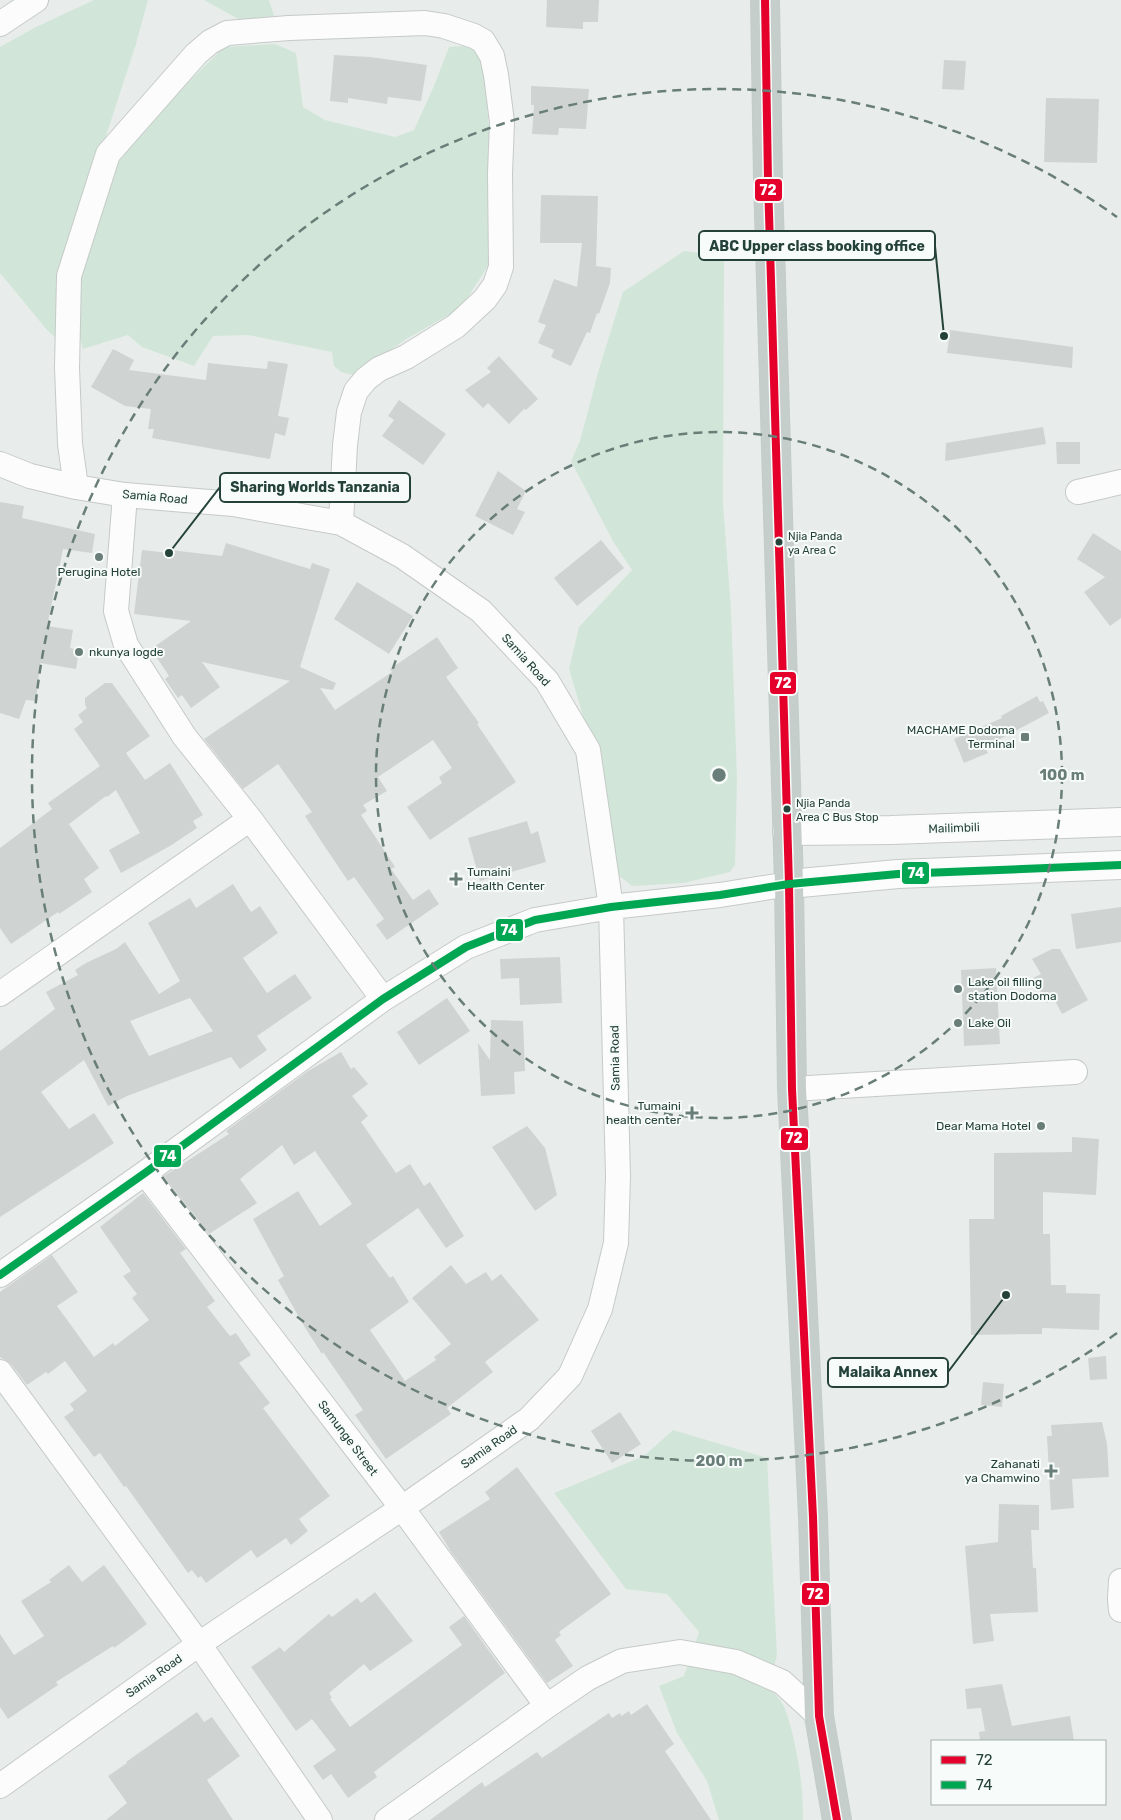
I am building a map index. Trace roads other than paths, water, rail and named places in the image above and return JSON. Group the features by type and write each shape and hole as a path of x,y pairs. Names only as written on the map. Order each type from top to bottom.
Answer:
{"highway":[{"path":"766,0 768,200 789,884 792,1089 813,1517 819,1716 837,1820"}],"street":[{"path":"0,24 36,0"},
{"path":"76,487 70,444 68,387 67,326 69,276 108,154 196,54 210,42 227,33 289,28 425,23 458,30 474,36 483,41 492,56 502,122 500,174 501,267 495,285 485,299 456,326 406,357 379,369 366,379 356,391 349,412 345,445 341,523"},
{"name":"Samia Road","path":"0,464 30,476 76,487 125,495 232,504 341,523 402,556 481,611 547,681 588,750 611,907 618,1185 616,1243 600,1308 570,1376 529,1419 402,1508 199,1644 0,1786"},
{"path":"1078,492 1121,482"},
{"path":"125,495 116,611 126,645 184,736 250,819 383,999"},
{"path":"0,994 250,819"},
{"name":"Mailimbili","path":"787,831 891,830 1121,822"},
{"path":"0,1275 383,999 466,947 535,920 611,907 720,895 789,884 898,874 1121,865"},
{"path":"792,1089 1075,1072"},
{"name":"Samunge Street","path":"145,1172 402,1508 547,1706"},
{"path":"0,1372 199,1644 320,1820"},
{"path":"1121,1581 1121,1610"},
{"path":"387,1820 588,1678 622,1661 680,1652 736,1662 782,1682 819,1716"}],"place":[{"name":"ABC Upper class booking office","path":"944,336"},
{"name":"Njia Panda ya Area C","path":"779,542"},
{"name":"Sharing Worlds Tanzania","path":"169,553"},
{"name":"Perugina Hotel","path":"99,557"},
{"name":"nkunya logde","path":"79,652"},
{"name":"MACHAME Dodoma Terminal","path":"1025,737"},
{"name":"Njia Panda Area C Bus Stop","path":"787,809"},
{"name":"Tumaini Health Center","path":"456,879"},
{"name":"Lake oil filling station Dodoma","path":"958,989"},
{"name":"Lake Oil","path":"958,1023"},
{"name":"Tumaini health center","path":"692,1113"},
{"name":"Dear Mama Hotel","path":"1041,1126"},
{"name":"Malaika Annex","path":"1006,1295"},
{"name":"Zahanati ya Chamwino","path":"1051,1471"}]}
